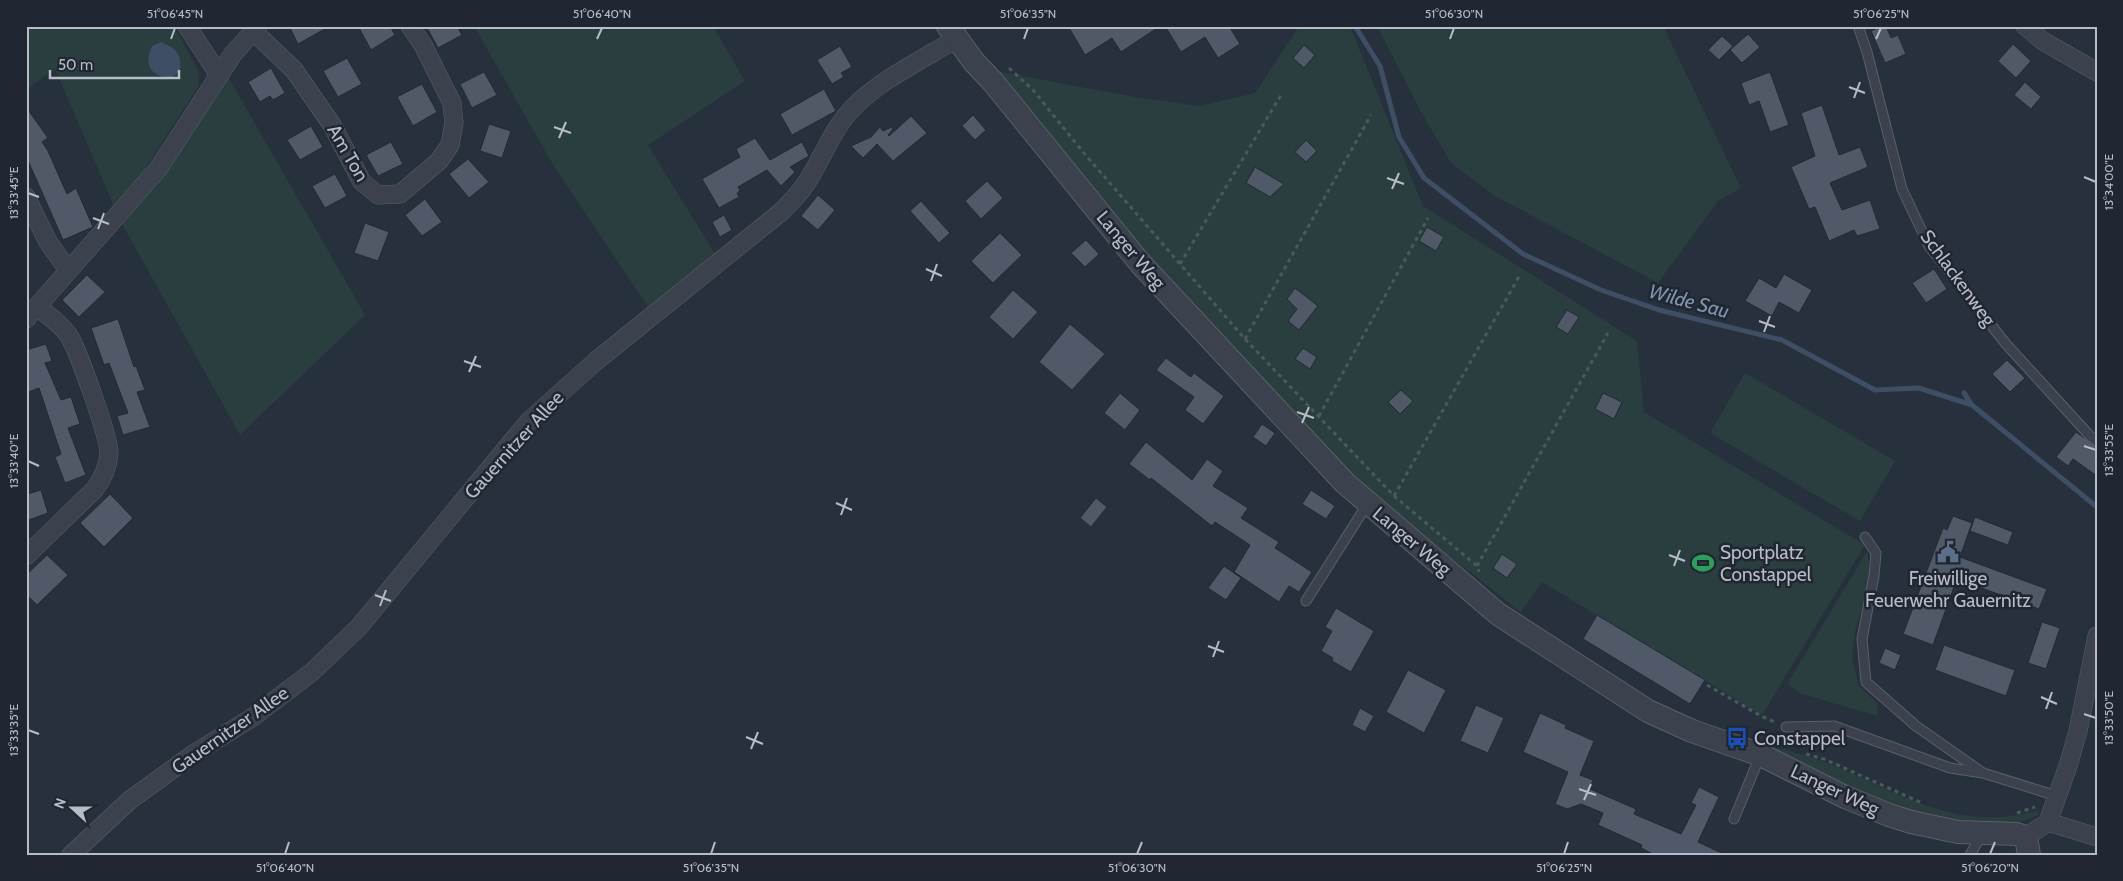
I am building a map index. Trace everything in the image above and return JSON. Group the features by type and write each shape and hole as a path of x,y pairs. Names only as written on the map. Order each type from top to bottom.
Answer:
{"street":[{"path":"187,26 219,75"},
{"name":"Am Ton","path":"32,313 158,169 233,54 256,29 294,70 332,125 362,182 378,195 400,194 438,161 450,144 454,123 452,103 423,46 410,26"},
{"path":"2025,26 2043,41 2097,72"},
{"name":"Langer Weg","path":"952,32 1145,270 1345,483 1498,614 1648,711 1760,756 1845,797 1889,815 1938,828 1982,834 2016,834 2028,846"},
{"name":"Gauernitzer Allee","path":"71,855 130,800 195,753 253,717 312,672 359,627 530,421 596,361 781,212 810,178 829,141 852,108 952,32"},
{"path":"26,197 48,242 68,270"},
{"path":"26,556 103,478 109,451 105,432 69,336 53,319 32,313"},
{"path":"2028,846 2048,822 2058,796 2078,731 2097,636"},
{"path":"2048,822 2097,837"}],"lane":[{"name":"Schlackenweg","path":"1858,26 1867,52 1902,189 1930,246 2006,344 2090,436 2097,441"},
{"path":"1306,601 1368,503"},
{"path":"1865,536 1876,553 1874,576 1862,640 1866,682 1916,726 1983,773"},
{"path":"1786,727 1834,726 1950,768 1983,773 2058,796"},
{"path":"1734,819 1760,756"},
{"path":"1970,855 1982,834"}],"path":[{"path":"1004,66 1009,68 1033,90 1244,339 1394,496 1477,566 1480,574"},
{"path":"1180,264 1281,95"},
{"path":"1244,339 1371,115"},
{"path":"1319,416 1428,218"},
{"path":"1394,496 1520,275"},
{"path":"1477,566 1608,333"},
{"path":"1707,685 1761,716 1786,727"},
{"path":"1799,752 1824,759 1924,804"},
{"path":"2010,814 2028,811"}],"shaded area":[{"path":"26,26 174,26 199,72 198,87 142,174 113,204 55,69 26,90"},
{"path":"474,26 713,26 745,81 648,145 715,254 648,307 553,165"},
{"path":"1299,26 1350,26 1423,206 1637,341 1644,412 1865,545 1762,715 1542,582 1521,612 1355,483 1124,235 996,71 1140,98 1199,106 1255,93"},
{"path":"1377,26 1663,26 1741,188 1718,201 1658,283 1495,196 1451,163 1421,112"},
{"path":"226,73 365,315 240,435 122,224 171,162"},
{"path":"1745,373 1895,461 1860,521 1710,433"},
{"path":"1867,551 1871,574 1855,632 1852,660 1859,686 1878,704 1877,716 1802,694 1787,684"},
{"path":"1750,740 1824,762 1927,806 1953,813 1979,817 2008,816 2038,810 2039,815 2016,824 1989,826 1907,814"}],"water":[{"path":"161,42 174,49 179,56 180,71 171,78 158,75 151,69 149,64 149,53 152,46"}],"building":[{"path":"289,26 330,26 298,44"},
{"path":"358,26 390,26 395,35 371,50"},
{"path":"426,26 457,26 462,35 438,48"},
{"path":"1068,26 1160,26 1121,52 1112,38 1085,55"},
{"path":"1165,26 1229,26 1240,44 1218,58 1205,37 1181,52"},
{"path":"1886,26 1891,38 1898,35 1906,54 1885,63 1871,31"},
{"path":"1748,34 1760,47 1742,63 1730,50"},
{"path":"1722,36 1733,46 1719,60 1708,50"},
{"path":"2013,44 2031,61 2016,78 1998,61"},
{"path":"1304,45 1315,55 1304,68 1293,58"},
{"path":"840,46 852,67 841,73 844,77 832,84 817,60"},
{"path":"347,58 362,84 338,97 323,71"},
{"path":"271,68 285,93 273,100 270,96 260,102 248,82"},
{"path":"484,72 497,95 472,108 460,84"},
{"path":"1770,72 1789,125 1770,132 1759,101 1749,105 1741,83"},
{"path":"2025,82 2041,97 2031,109 2014,95"},
{"path":"422,84 437,112 413,126 397,97"},
{"path":"824,89 836,111 792,135 780,114"},
{"path":"1822,105 1839,155 1860,147 1868,167 1830,183 1842,210 1870,200 1880,229 1857,236 1854,230 1829,241 1815,207 1809,209 1791,167 1815,156 1801,113"},
{"path":"26,107 48,138 42,142 48,151 67,194 76,188 93,227 63,240 26,156"},
{"path":"973,115 986,130 975,140 962,126"},
{"path":"911,116 927,133 893,161 877,144 863,158 851,146 871,137 880,127 883,131 892,127 893,129 889,136"},
{"path":"489,124 511,131 502,158 480,151"},
{"path":"311,126 323,147 300,160 287,140"},
{"path":"755,138 770,160 802,142 809,156 790,167 795,172 781,186 767,170 738,187 740,191 737,193 739,197 719,208 702,179 740,157 736,149"},
{"path":"1306,140 1317,151 1306,162 1295,152"},
{"path":"391,142 403,164 378,176 366,155"},
{"path":"468,159 489,182 469,198 449,174"},
{"path":"1255,167 1284,184 1270,197 1246,183"},
{"path":"335,174 347,196 325,208 312,186"},
{"path":"987,181 1003,198 981,219 965,201"},
{"path":"818,195 835,210 818,230 801,216"},
{"path":"425,199 442,222 422,236 405,215"},
{"path":"921,201 950,233 939,243 910,211"},
{"path":"724,215 732,230 720,237 712,222"},
{"path":"365,223 389,232 378,261 354,253"},
{"path":"1427,227 1444,237 1436,251 1419,241"},
{"path":"1000,233 1022,255 993,283 971,261"},
{"path":"1086,240 1099,254 1085,267 1071,253"},
{"path":"1934,269 1947,289 1926,303 1912,283"},
{"path":"1784,274 1812,290 1799,313 1779,302 1772,316 1745,301 1759,278 1776,288"},
{"path":"87,275 105,292 79,317 62,300"},
{"path":"1295,288 1318,306 1299,330 1288,321 1297,309 1287,299"},
{"path":"1013,290 1038,312 1013,339 989,317"},
{"path":"1567,310 1579,317 1568,334 1556,327"},
{"path":"118,319 134,367 136,366 145,390 137,392 150,427 123,435 117,416 128,413 109,363 104,365 91,328"},
{"path":"1070,324 1105,354 1072,390 1039,362"},
{"path":"46,344 52,361 45,363 61,400 71,397 80,424 68,428 86,475 65,483 55,457 61,454 39,388 26,393 26,350"},
{"path":"1303,348 1317,357 1310,369 1295,359"},
{"path":"1166,358 1191,377 1194,373 1224,396 1203,424 1185,410 1194,397 1156,370"},
{"path":"2007,360 2025,378 2010,392 1992,374"},
{"path":"1401,390 1413,401 1400,414 1388,402"},
{"path":"1120,393 1140,410 1125,430 1104,413"},
{"path":"1603,393 1622,402 1614,419 1595,409"},
{"path":"1262,424 1275,433 1266,446 1253,437"},
{"path":"2076,432 2097,447 2097,476 2073,459 2068,466 2056,457"},
{"path":"1146,442 1192,480 1207,459 1223,471 1213,486 1248,508 1241,518 1279,542 1275,548 1312,572 1299,592 1289,586 1279,602 1234,572 1250,545 1215,522 1212,526 1151,478 1150,480 1129,464"},
{"path":"41,490 48,513 26,521 26,503 29,502 27,494"},
{"path":"1311,490 1335,506 1326,519 1302,504"},
{"path":"110,494 133,518 104,547 80,523"},
{"path":"1096,498 1107,507 1091,527 1080,518"},
{"path":"1953,516 1972,523 1960,557 2047,589 2039,609 1957,579 1933,645 1903,634 1943,528 1947,530"},
{"path":"1975,517 2013,532 2008,545 1970,531"},
{"path":"1502,554 1517,564 1507,578 1493,568"},
{"path":"47,555 68,575 37,605 26,594 26,575"},
{"path":"1224,566 1241,578 1226,600 1208,588"},
{"path":"1336,608 1374,631 1351,672 1332,661 1333,658 1321,651 1332,631 1325,627"},
{"path":"1597,615 1705,680 1690,704 1583,639"},
{"path":"2042,622 2060,628 2046,669 2028,663"},
{"path":"1944,645 2015,670 2006,696 1935,670"},
{"path":"1885,648 1901,655 1895,670 1879,663"},
{"path":"1408,670 1446,690 1424,733 1386,712"},
{"path":"1476,705 1504,718 1488,753 1460,741"},
{"path":"1360,708 1374,716 1365,732 1352,725"},
{"path":"1540,713 1566,725 1565,728 1594,741 1580,775 1593,780 1590,789 1636,809 1634,814 1681,834 1696,805 1691,803 1699,787 1719,797 1698,842 1726,855 1655,855 1641,848 1642,845 1598,825 1603,813 1581,804 1567,809 1555,804 1568,772 1523,752"}],"waterway":[{"name":"Wilde Sau","path":"1355,26 1380,66 1399,137 1424,178 1523,254 1601,290 1659,310 1782,340 1875,390 1919,388 1972,405 2097,507"},
{"path":"1964,393 1972,405"}],"place":[{"name":"Freiwillige Feuerwehr Gauernitz","path":"1948,552"},
{"name":"Sportplatz Constappel","path":"1703,563"},
{"name":"Constappel","path":"1737,738"}]}
